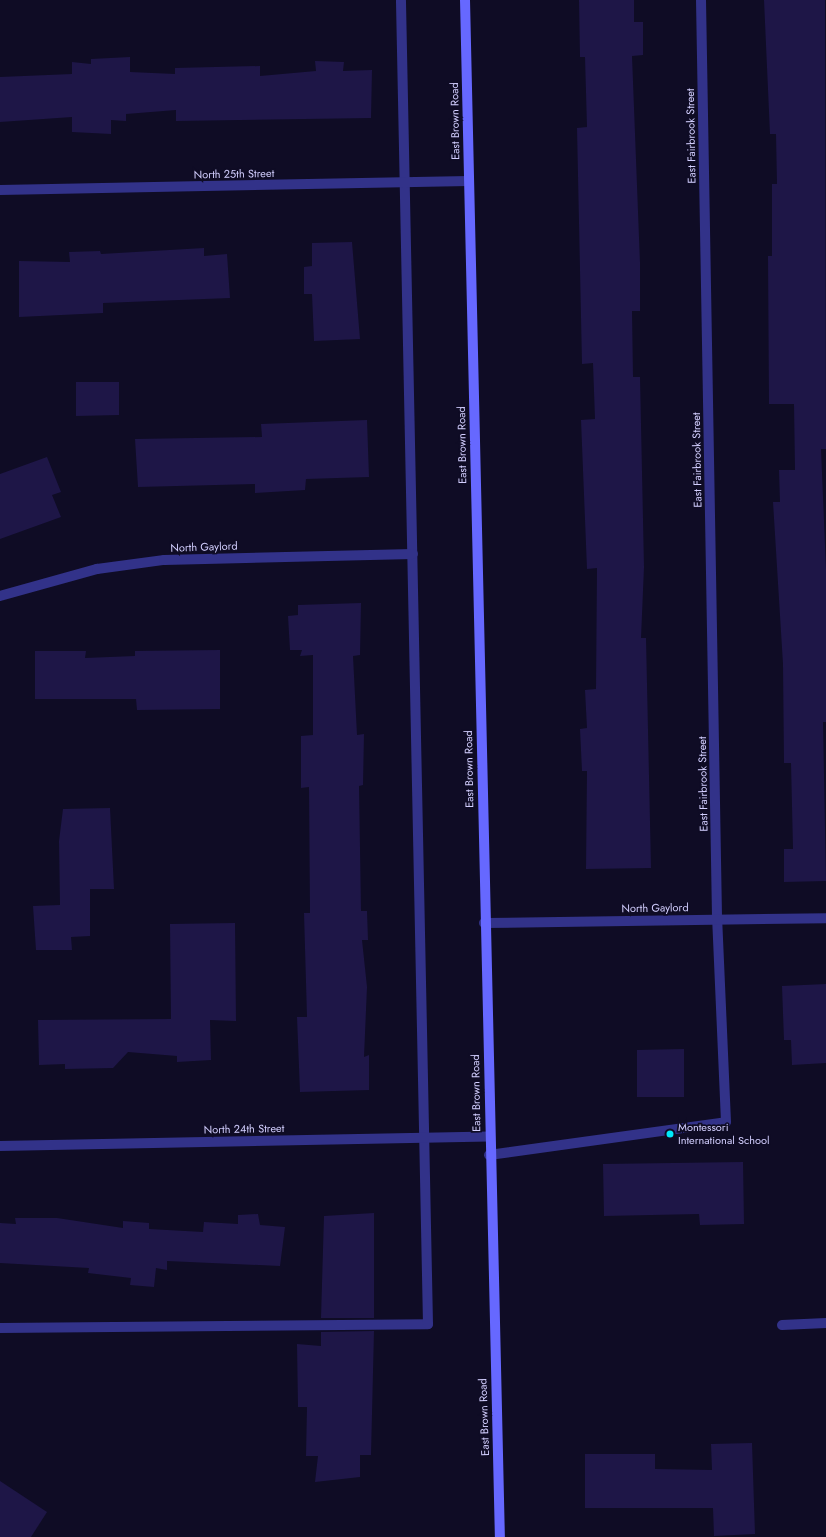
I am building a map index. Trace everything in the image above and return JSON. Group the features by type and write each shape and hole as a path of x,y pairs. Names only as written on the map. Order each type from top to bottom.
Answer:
{"main road":[{"name":"East Brown Road","path":"465,0 484,924 500,1537"}],"street":[{"path":"0,1328 428,1324 426,1138 401,0"},
{"name":"East Fairbrook Street","path":"490,1155 726,1122 717,919 701,0"},
{"name":"North 25th Street","path":"0,190 469,181"},
{"name":"North Gaylord","path":"0,596 97,569 164,560 413,554"},
{"name":"North Gaylord","path":"484,924 826,918"},
{"name":"North 24th Street","path":"0,1146 489,1137"},
{"path":"782,1324 826,1323"}],"building":[{"path":"579,0 634,0 634,22 643,22 643,55 632,56 640,263 640,311 632,311 633,377 640,377 644,567 641,638 646,638 651,868 586,869 587,771 582,771 580,729 587,728 585,690 596,689 597,568 587,569 581,420 595,419 593,363 582,364 577,128 587,127 585,57 580,57"},
{"path":"764,0 825,0 826,449 821,449 826,569 826,722 823,722 826,881 784,882 784,849 793,849 791,763 784,763 783,664 773,502 780,502 779,470 795,470 794,404 769,404 768,256 772,256 772,184 777,184 776,134 770,134"},
{"path":"130,57 130,72 175,74 175,68 260,66 260,76 316,71 315,61 344,62 343,71 372,70 371,118 176,121 176,110 126,114 126,121 111,120 111,134 72,132 72,117 0,122 0,77 72,74 72,62 91,64 91,59"},
{"path":"352,242 360,339 314,341 312,294 304,294 304,267 312,266 312,243"},
{"path":"204,248 204,256 227,254 230,298 103,303 103,313 19,317 19,261 70,262 69,252 100,251 101,254"},
{"path":"76,382 119,382 119,415 76,416"},
{"path":"367,420 369,477 306,479 305,490 255,493 255,484 138,487 135,439 262,437 261,424"},
{"path":"47,457 61,492 52,495 61,517 0,539 0,474"},
{"path":"361,603 360,655 353,656 357,735 364,734 363,785 359,786 361,911 367,911 368,940 362,940 367,987 364,1057 369,1055 369,1090 300,1092 297,1017 307,1017 304,913 310,913 309,787 301,788 301,736 313,735 313,655 300,656 302,650 290,650 288,616 298,615 298,605"},
{"path":"220,650 220,709 137,710 136,699 35,699 35,651 86,651 85,658 135,656 135,651"},
{"path":"110,808 114,889 90,889 90,936 71,937 72,950 36,950 33,906 60,905 59,841 63,809"},
{"path":"235,923 236,1021 210,1020 211,1060 177,1062 177,1056 128,1052 113,1068 65,1069 65,1064 39,1065 38,1020 171,1019 170,924"},
{"path":"826,984 826,1063 792,1065 791,1040 784,1040 782,986"},
{"path":"684,1049 684,1097 637,1097 637,1050"},
{"path":"743,1162 744,1224 700,1225 699,1214 604,1216 603,1164"},
{"path":"374,1213 374,1318 321,1318 324,1216"},
{"path":"258,1214 260,1225 285,1227 280,1266 167,1261 167,1270 156,1268 154,1287 130,1285 131,1278 88,1273 89,1268 0,1263 0,1223 16,1224 15,1218 57,1218 123,1228 123,1221 149,1223 149,1229 203,1232 204,1222 238,1224 238,1215"},
{"path":"374,1331 371,1455 360,1455 360,1477 315,1482 318,1456 306,1456 307,1407 298,1407 297,1344 321,1346 321,1332"},
{"path":"752,1443 755,1534 714,1536 713,1508 585,1508 585,1454 655,1454 655,1469 712,1470 711,1444"},
{"path":"0,1481 47,1512 31,1537 0,1537"}],"place":[{"name":"Montessori International School","path":"670,1134"}]}
